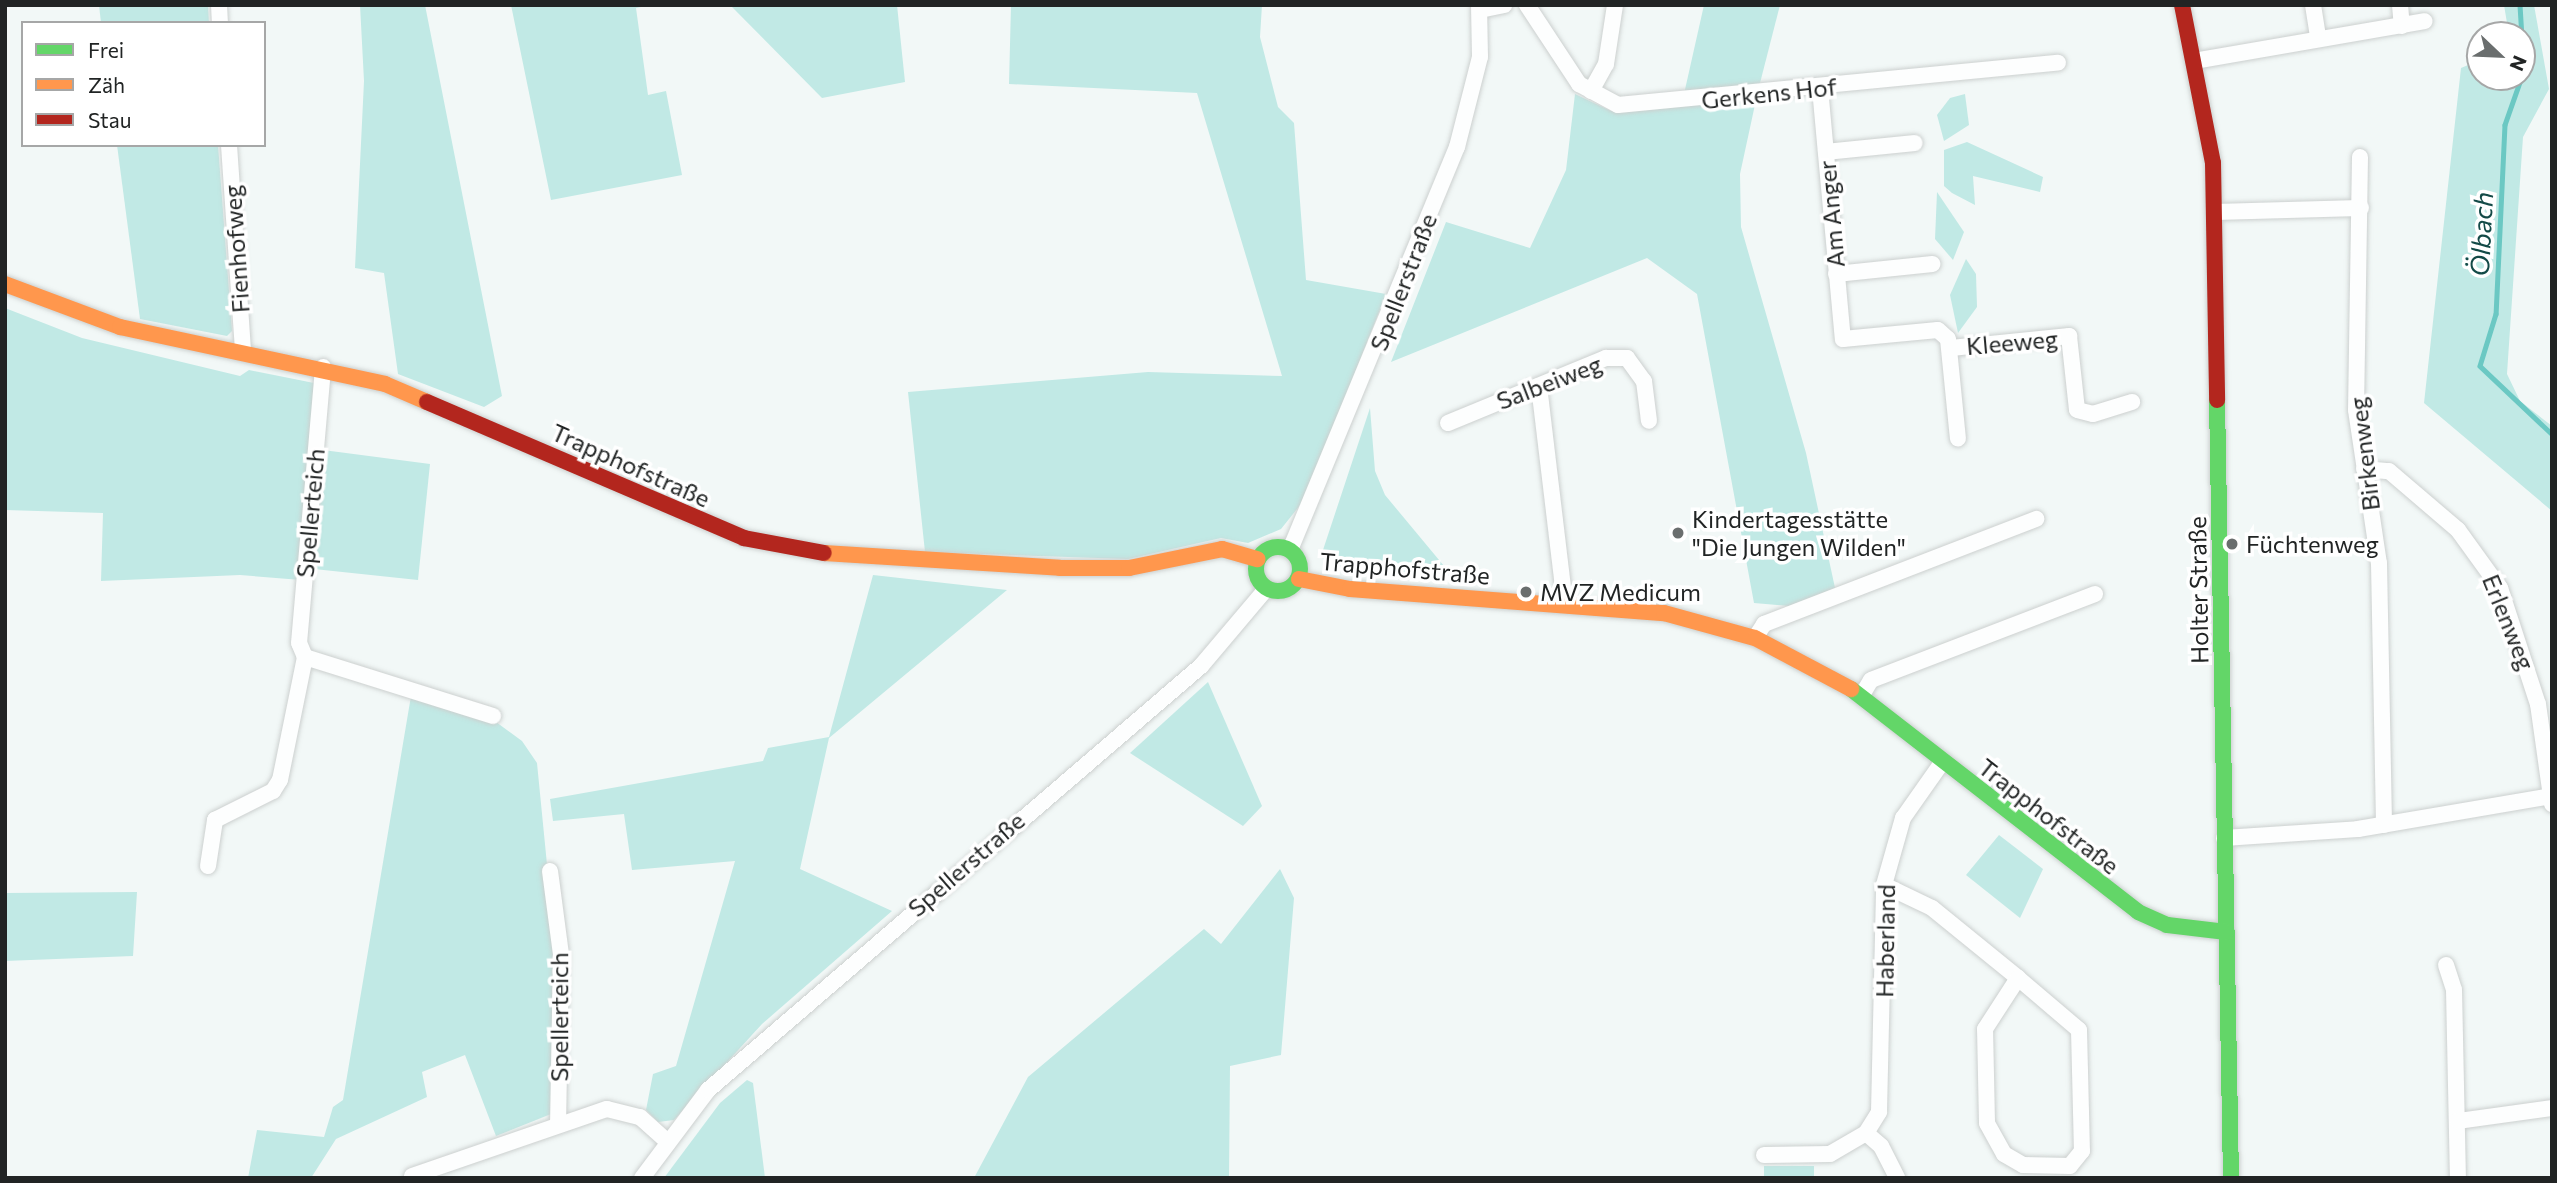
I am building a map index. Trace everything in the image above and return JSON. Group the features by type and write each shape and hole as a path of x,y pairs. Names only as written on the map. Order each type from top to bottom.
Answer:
{"street":[{"path":"1479,8 1504,5"},
{"name":"Gerkens Hof","path":"1527,5 1579,84 1618,104 1644,105 2058,63"},
{"path":"1591,92 1606,64 1615,5"},
{"name":"Holter Straße","path":"2182,5 2213,163 2231,1178"},
{"path":"2313,5 2318,38"},
{"path":"2400,5 2402,26"},
{"name":"Spellerstraße","path":"1290,550 1457,147 1480,57 1479,8"},
{"path":"2194,61 2425,21"},
{"name":"Am Anger","path":"1820,88 1843,339 1938,330 1951,348"},
{"path":"1826,152 1915,143"},
{"name":"Fienhofweg","path":"229,147 243,353"},
{"name":"Birkenweg","path":"2360,157 2356,410 2379,563 2384,825"},
{"path":"2214,212 2361,208"},
{"path":"1836,274 1932,264"},
{"name":"Trapphofstraße","path":"5,284 120,327 324,367 443,404 675,513 744,538 816,553 1060,568 1129,568 1222,549 1258,559"},
{"name":"Kleeweg","path":"1951,348 2069,336 2077,410 2093,414 2132,402"},
{"path":"1951,348 1958,439"},
{"name":"Salbeiweg","path":"1448,423 1606,358 1627,358 1644,381 1649,421"},
{"name":"Spellerteich","path":"208,866 220,814 279,785 305,657 299,643 324,367"},
{"path":"1539,386 1565,604"},
{"name":"Erlenweg","path":"2364,469 2389,471 2458,530 2500,588 2538,704 2551,799"},
{"path":"1755,638 1764,624 2036,520"},
{"path":"1277,547 1290,550 1301,567 1299,579 1290,589 1266,589 1256,572 1258,559 1277,547"},
{"name":"Trapphofstraße","path":"1299,579 1350,589 1664,613 1755,638 1862,695 2138,912 2167,925 2227,932"},
{"name":"Spellerstraße","path":"642,1178 708,1090 1201,666 1266,589"},
{"path":"1862,695 1871,680 2095,594"},
{"path":"305,657 493,716"},
{"name":"Haberland","path":"1866,1133 1884,1093 1884,885 1903,818 1943,761"},
{"path":"2224,838 2384,825 2551,799"},
{"name":"Spellerteich","path":"551,872 561,955 558,1121"},
{"path":"1884,885 1932,908 2018,978 2080,1030 2082,1151 2070,1166 2022,1165 2004,1154 1987,1123 1985,1029 2018,978"},
{"path":"2446,965 2454,990 2458,1178"},
{"path":"2458,1121 2552,1108"},
{"path":"412,1176 558,1121 622,1110 668,1142"},
{"path":"1764,1155 1830,1154 1866,1133 1881,1146 1897,1178"}],"shaded area":[{"path":"99,5 208,5 209,21 101,21"},
{"path":"360,5 425,5 502,396 484,407 398,374 384,273 355,268 364,81"},
{"path":"511,5 651,5 636,8 648,95 666,91 682,175 551,200"},
{"path":"897,5 905,82 822,98 732,7"},
{"path":"1011,5 1262,5 1260,37 1278,107 1294,123 1306,280 1386,294 1305,499 1281,529 1248,543 1221,538 1128,559 925,552 908,392 1148,372 1282,376 1197,93 1009,84"},
{"path":"1704,5 1780,5 1759,87 1684,94"},
{"path":"2504,5 2534,5 2549,89 2523,137 2507,374 2520,401 2552,426 2552,511 2424,403 2461,68 2466,66 2466,91 2536,91 2536,21 2507,21"},
{"path":"1575,94 1611,111 1756,100 1740,174 1741,227 1806,453 1835,588 1789,606 1754,603 1697,294 1647,258 1391,362 1446,222 1530,248 1566,170"},
{"path":"1965,94 1969,125 1944,141 1937,115 1950,98"},
{"path":"1967,142 2043,177 2040,192 1973,176 1975,205 1952,193 1944,186 1944,150"},
{"path":"117,147 218,147 232,331 227,336 140,319"},
{"path":"1937,192 1964,232 1953,260 1935,239"},
{"path":"1966,259 1976,274 1977,307 1958,333 1950,295"},
{"path":"5,308 82,338 240,376 249,370 319,384 301,580 240,575 101,581 103,513 5,510"},
{"path":"1370,408 1375,471 1385,495 1454,578 1328,566 1321,556"},
{"path":"323,450 430,464 418,580 314,569"},
{"path":"873,575 1007,590 829,738 800,869 892,911 762,1024 674,1120 658,1122 646,1110 653,1074 676,1066 735,861 632,870 624,814 553,821 550,799 763,761 768,748 829,737"},
{"path":"1208,682 1262,806 1243,826 1130,753"},
{"path":"411,696 496,722 522,741 537,763 557,966 551,1114 496,1136 465,1055 422,1072 427,1097 336,1139 311,1178 248,1178 257,1130 324,1137 333,1107 343,1100"},
{"path":"1999,835 2043,869 2020,918 1966,875"},
{"path":"1280,869 1294,898 1281,1055 1230,1066 1229,1178 974,1178 1028,1077 1204,929 1221,944"},
{"path":"137,892 133,956 5,961 5,893"},
{"path":"747,1080 753,1083 765,1178 664,1178 720,1103"},
{"path":"1764,1166 1814,1166 1814,1178 1764,1178"}],"waterway":[{"name":"Ölbach","path":"2520,5 2524,71 2505,125 2496,314 2480,366 2552,434"}],"traffic: fast":[{"path":"2217,400 2231,1178"},
{"path":"1278,547 1294,553 1300,569 1294,585 1278,591 1262,585 1256,569 1262,553 1278,547"},
{"path":"1851,689 2138,912 2167,925 2227,932"}],"traffic: slow":[{"path":"5,284 120,327 385,384 427,402"},
{"path":"824,553 1060,568 1129,568 1222,549 1258,559"},
{"path":"1299,579 1350,589 1664,613 1755,638 1851,689"}],"traffic: jam":[{"path":"2182,5 2213,163 2217,400"},
{"path":"427,402 744,538 824,553"}],"place":[{"name":"Kindertagesstätte \"Die Jungen Wilden\"","path":"1678,533"},
{"name":"Füchtenweg","path":"2232,544"},
{"name":"MVZ Medicum","path":"1526,592"}]}
